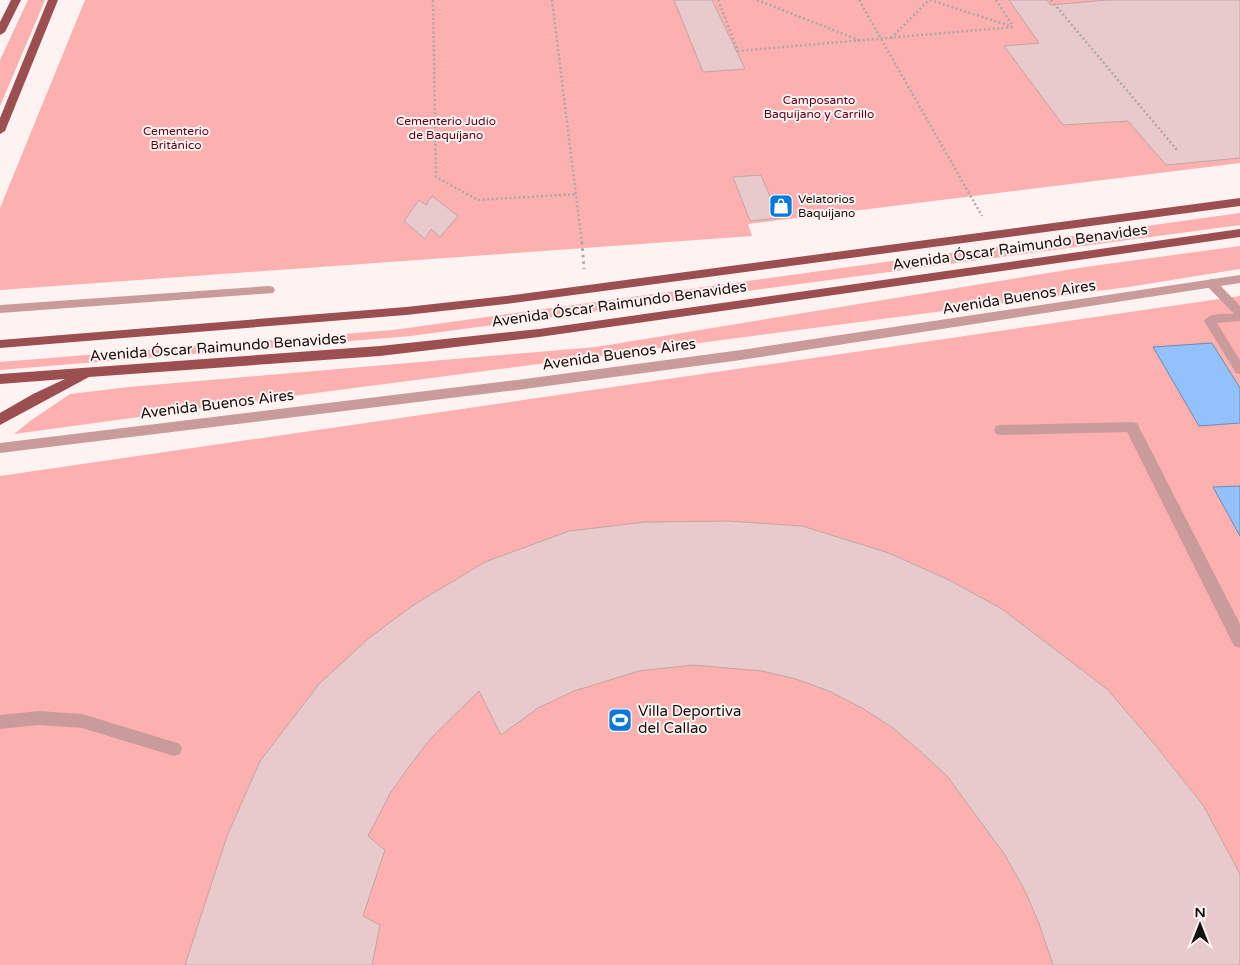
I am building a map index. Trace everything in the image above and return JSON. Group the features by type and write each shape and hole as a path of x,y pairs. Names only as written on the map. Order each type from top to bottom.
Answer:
{"main road":[{"path":"0,32 16,0"},
{"path":"0,131 53,0"},
{"name":"Avenida Óscar Raimundo Benavides","path":"0,344 416,310 585,290 1240,202"},
{"name":"Avenida Óscar Raimundo Benavides","path":"0,380 380,351 538,333 1240,232"},
{"path":"0,420 38,397 91,373"}],"street":[{"name":"Avenida Buenos Aires","path":"0,448 507,386 731,356 941,326 1240,279"},
{"path":"1001,430 1132,427 1240,641"}],"lane":[{"path":"1211,283 1240,313"},
{"path":"0,309 270,290"},
{"path":"1240,317 1212,319 1210,321 1240,370"},
{"path":"0,722 39,718 82,720 174,749"}],"path":[{"path":"434,0 436,177 478,200 577,194"},
{"path":"552,0 577,194 585,290"},
{"path":"718,0 738,51 862,42 1013,27"},
{"path":"757,0 862,42"},
{"path":"859,0 880,40 994,236"},
{"path":"890,39 930,0 1013,27"},
{"path":"996,0 1013,27"},
{"path":"1051,0 1177,150"}],"green space":[{"path":"28,0 45,0 0,106 0,60"},
{"path":"85,0 1240,0 1240,163 748,224 752,236 0,290 0,208"},
{"path":"1240,213 1240,225 411,336 0,370 0,362 393,330"},
{"path":"1240,246 1240,269 1128,287 14,434 70,394 129,387 596,347 1085,267"},
{"name":"Villa Deportiva del Callao","path":"1240,296 1240,965 0,965 0,476"}],"water":[{"path":"1212,343 1240,388 1240,423 1199,426 1153,347"},
{"path":"1240,486 1240,536 1213,487"}],"building":[{"path":"674,0 712,0 745,69 703,72"},
{"path":"1009,0 1047,0 1051,5 1107,0 1240,0 1240,158 1166,165 1128,121 1063,125 1004,46 1039,43"},
{"path":"761,175 779,218 750,221 733,177"},
{"path":"432,196 458,216 440,237 431,229 425,239 404,221 419,200 426,205"},
{"path":"728,521 802,526 886,552 911,563 949,580 1002,609 1107,689 1203,805 1240,874 1240,965 1053,965 1038,921 1025,891 1005,855 947,776 893,728 862,708 829,691 796,679 762,671 693,665 639,671 574,691 538,708 501,735 479,691 432,737 411,764 391,792 368,836 385,850 363,916 380,925 372,965 185,965 227,836 260,761 319,684 369,638 412,606 485,562 569,531 646,522"}],"place":[{"name":"Velatorios Baquijano","path":"781,206"},
{"name":"Villa Deportiva del Callao","path":"620,720"}],"park label":[{"name":"Camposanto Baquíjano y Carrillo","path":"819,107"},
{"name":"Cementerio Judío de Baquíjano","path":"446,128"},
{"name":"Cementerio Británico","path":"176,138"}]}
